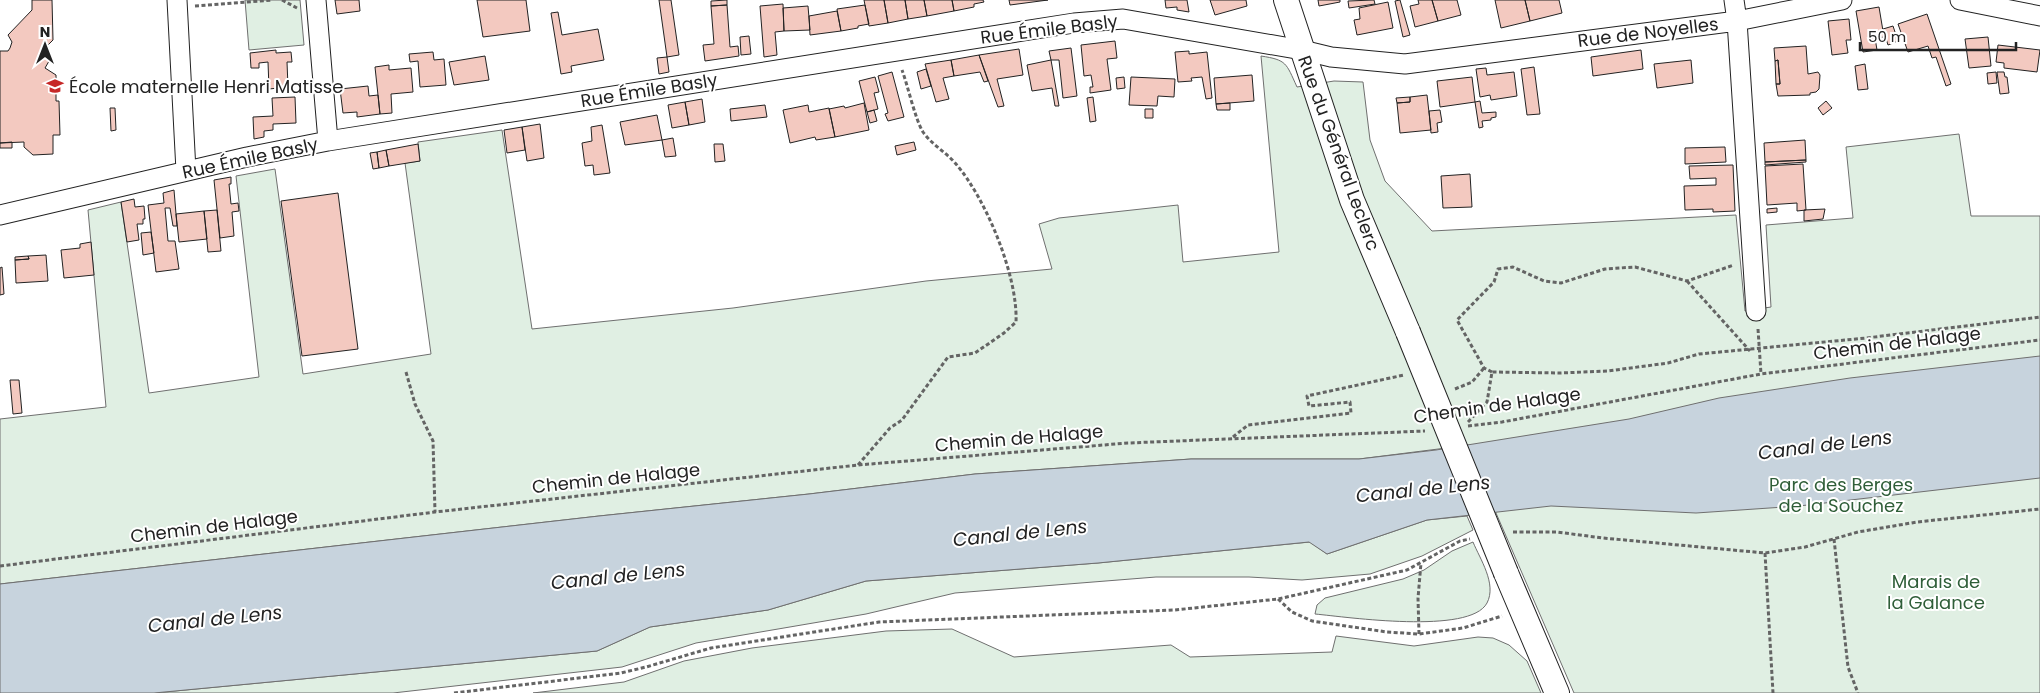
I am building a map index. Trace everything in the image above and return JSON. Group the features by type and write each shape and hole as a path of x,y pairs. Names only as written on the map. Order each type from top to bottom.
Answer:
{"street":[{"path":"316,0 328,141"},
{"name":"Rue du Général Leclerc","path":"1286,0 1352,200 1557,693"},
{"path":"1734,0 1737,21 1842,0"},
{"path":"1960,0 2040,16"},
{"path":"177,4 186,171"},
{"name":"Rue Émile Basly","path":"0,215 186,171 328,141 1074,23 1123,19 1302,50"},
{"name":"Rue de Noyelles","path":"1302,50 1331,57 1405,64 1737,21 1756,311"}],"path":[{"path":"177,4 272,0"},
{"path":"858,465 890,428 902,420 948,357 975,353 1004,333 1016,322 1013,285 997,236 967,178 955,163 936,148 923,131 902,70 900,50"},
{"path":"1687,281 1753,258"},
{"path":"1750,351 1687,281 1634,267 1605,269 1561,283 1544,281 1513,267 1498,269 1494,282 1457,320 1484,368 1492,372 1560,373 1608,371 1668,363 1699,354 1750,351 1760,350 2040,317"},
{"name":"Chemin de Halage","path":"1492,372 1487,402 1464,426 1502,422 1761,374 2040,340"},
{"path":"1760,350 1761,374"},
{"path":"1232,438 1248,425 1351,413 1350,402 1309,406 1307,396 1428,381 1457,389 1472,382 1484,368"},
{"path":"406,372 415,404 433,442 435,512"},
{"name":"Chemin de Halage","path":"0,566 435,512 858,465 1128,443 1435,430"},
{"path":"1504,532 1557,532 1603,538 1765,552 1805,547 1858,532 1917,522 2040,509"},
{"path":"454,693 621,673 710,648 879,622 963,617 1175,610 1278,599 1407,570 1460,541 1478,537"},
{"path":"1834,539 1848,667 1858,693"},
{"path":"1765,552 1773,693"},
{"path":"1419,634 1418,598 1421,563"},
{"path":"1278,599 1292,612 1312,621 1387,632 1419,634 1463,628 1521,610"}],"green space":[{"path":"245,0 300,0 304,45 249,50"},
{"name":"Parc des Berges de la Souchez","path":"1261,56 1276,59 1285,64 1297,87 1334,81 1363,82 1370,140 1385,181 1432,231 1736,215 1745,311 1771,307 1766,225 1853,218 1846,147 1959,134 1971,216 2040,216 2040,693 1574,693 1496,513 1470,445 1359,459 1191,459 975,474 0,584 0,419 106,407 88,210 121,202 149,393 259,377 236,176 275,169 303,374 431,354 405,163 420,161 418,142 502,130 532,329 733,308 926,281 1052,269 1039,224 1059,218 1178,205 1183,262 1279,252"},
{"path":"1467,516 1473,530 1422,556 1370,574 1302,580 1249,577 1156,577 955,593 866,614 696,643 622,667 393,693 154,693 597,651 650,627 768,610 866,581 1098,563 1310,542 1327,554 1427,520"},
{"path":"1473,542 1489,580 1490,588 1490,596 1487,603 1476,613 1457,619 1407,622 1315,614 1317,605 1325,598 1403,579 1424,570 1452,551"},
{"path":"952,629 1014,657 1171,645 1190,657 1332,652 1336,636 1414,646 1478,637 1493,638 1509,645 1527,661 1541,693 533,693 624,682 684,661 752,648 886,631"}],"water":[{"name":"Canal de Lens","path":"2040,356 2040,478 1799,506 1696,513 1551,506 1427,520 1327,554 1309,542 1098,563 866,581 768,610 650,627 597,651 154,693 0,693 0,584 975,474 1191,459 1359,459 1436,450 1629,419 1719,398 1850,378"}],"building":[{"path":"32,0 52,0 53,40 44,49 52,56 45,68 56,75 56,101 59,101 60,135 53,135 53,154 33,155 24,147 24,142 0,143 0,51 8,51 10,48 12,42 8,35 32,10"},
{"path":"335,0 359,0 360,11 337,14"},
{"path":"477,0 526,0 530,31 483,37"},
{"path":"659,0 671,0 679,55 667,57"},
{"path":"727,0 727,5 711,6 711,1"},
{"path":"864,0 884,0 888,23 869,26"},
{"path":"884,0 905,0 908,19 888,23"},
{"path":"905,0 924,0 927,16 908,19"},
{"path":"924,0 952,0 954,11 927,16"},
{"path":"952,0 983,0 984,2 974,4 974,7 954,11"},
{"path":"1009,0 1048,0 1010,5"},
{"path":"1165,0 1187,0 1189,12 1177,10 1177,7 1166,8"},
{"path":"1210,0 1246,0 1247,6 1215,15"},
{"path":"1318,0 1340,0 1340,2 1319,6"},
{"path":"1374,0 1375,4 1349,8 1348,1"},
{"path":"1400,0 1410,35 1403,37 1395,1"},
{"path":"1418,0 1432,0 1438,21 1415,27 1410,6 1419,4"},
{"path":"1432,0 1457,0 1461,15 1438,21"},
{"path":"1495,0 1525,0 1530,21 1501,28"},
{"path":"1525,0 1559,0 1562,13 1530,21"},
{"path":"1388,2 1393,28 1357,35 1354,20 1360,19 1359,8"},
{"path":"783,4 784,31 775,32 777,55 764,57 760,6"},
{"path":"727,5 730,47 738,46 739,56 705,61 703,45 714,44 711,6"},
{"path":"865,5 869,24 841,31 837,9"},
{"path":"808,6 810,30 784,31 783,8"},
{"path":"1879,7 1884,37 1875,38 1877,50 1863,52 1856,11"},
{"path":"837,11 841,31 810,35 809,16"},
{"path":"558,12 562,35 598,29 604,60 571,66 572,72 561,74 551,13"},
{"path":"1927,14 1951,84 1946,86 1936,57 1932,58 1928,46 1908,52 1898,24"},
{"path":"1849,19 1851,40 1846,40 1848,53 1832,55 1828,21"},
{"path":"1893,26 1898,41 1888,45 1883,29"},
{"path":"749,36 751,54 741,55 740,37"},
{"path":"1988,37 1991,66 1969,68 1965,39"},
{"path":"1115,41 1117,58 1107,59 1111,90 1090,93 1090,87 1093,87 1091,75 1084,76 1081,45"},
{"path":"1998,45 2040,50 2037,72 2004,68 2004,63 1996,62"},
{"path":"1806,46 1808,74 1818,72 1820,75 1819,89 1816,92 1810,93 1810,95 1778,96 1776,84 1780,84 1778,60 1775,61 1774,48"},
{"path":"1071,48 1077,96 1063,98 1059,60 1051,60 1049,51"},
{"path":"1019,49 1023,75 997,79 1004,106 998,107 979,55"},
{"path":"276,50 276,53 291,52 292,62 287,62 288,87 269,89 268,62 259,63 259,68 251,68 250,53"},
{"path":"1641,50 1643,69 1593,76 1591,57"},
{"path":"1189,51 1189,54 1207,52 1212,98 1206,99 1202,77 1191,78 1192,81 1178,82 1175,52"},
{"path":"433,52 434,60 444,59 446,85 420,87 418,61 410,62 409,54"},
{"path":"979,55 988,81 984,82 980,72 954,76 951,60"},
{"path":"485,56 489,80 454,85 449,62"},
{"path":"667,57 669,72 659,74 657,58"},
{"path":"951,60 954,76 943,78 949,99 936,102 925,64"},
{"path":"1051,60 1059,106 1055,106 1052,88 1032,91 1027,65"},
{"path":"1691,60 1693,83 1657,88 1654,64"},
{"path":"1778,60 1780,84 1776,84 1775,61"},
{"path":"1865,64 1868,89 1858,90 1855,66"},
{"path":"389,65 389,70 411,68 413,92 391,94 392,113 380,114 375,67"},
{"path":"1534,67 1540,114 1527,115 1521,69"},
{"path":"1486,68 1487,75 1514,72 1517,96 1491,100 1490,95 1480,97 1476,69"},
{"path":"926,69 931,86 921,89 917,72"},
{"path":"892,72 904,117 888,121 885,114 888,113 878,76"},
{"path":"1996,72 1997,83 1988,84 1987,73"},
{"path":"1997,72 2004,72 2005,77 2007,77 2009,93 2000,94"},
{"path":"1252,75 1254,101 1216,104 1214,78"},
{"path":"875,77 879,92 874,93 878,109 867,112 859,81"},
{"path":"1124,77 1125,88 1117,89 1116,78"},
{"path":"1131,77 1175,79 1174,97 1158,96 1157,106 1129,105"},
{"path":"1472,77 1475,102 1440,107 1437,81"},
{"path":"368,86 369,96 378,95 380,114 357,117 357,112 343,113 340,89"},
{"path":"1427,95 1431,130 1400,133 1397,103 1410,102 1410,97"},
{"path":"295,97 296,123 273,124 273,130 264,131 264,137 254,139 253,117 273,116 272,98"},
{"path":"1093,97 1096,121 1090,122 1087,98"},
{"path":"1410,97 1410,102 1397,103 1396,98"},
{"path":"702,99 705,122 689,125 685,102"},
{"path":"1480,101 1482,113 1496,112 1496,117 1491,118 1491,120 1482,121 1483,127 1479,128 1475,102"},
{"path":"1826,101 1832,108 1823,115 1818,108"},
{"path":"685,102 689,125 672,128 668,105"},
{"path":"864,103 869,130 835,137 829,109 844,106 845,108"},
{"path":"1230,103 1230,110 1217,110 1216,104"},
{"path":"765,105 767,117 731,121 730,109"},
{"path":"808,105 809,112 829,108 835,137 816,140 815,137 790,143 783,110"},
{"path":"110,108 115,108 116,130 111,131"},
{"path":"1145,109 1153,109 1153,118 1145,118"},
{"path":"874,110 877,121 870,123 867,112"},
{"path":"1440,110 1442,122 1437,123 1438,132 1431,133 1429,111"},
{"path":"657,115 662,140 625,145 620,122"},
{"path":"540,124 544,158 527,161 522,127"},
{"path":"602,125 610,173 594,175 593,165 585,166 582,143 592,141 591,127"},
{"path":"522,127 525,150 507,153 504,130"},
{"path":"673,138 676,156 665,157 662,140"},
{"path":"1805,140 1806,160 1765,162 1764,143"},
{"path":"12,142 12,148 0,148 0,143"},
{"path":"914,142 916,150 897,155 895,146"},
{"path":"418,144 420,161 389,166 386,150"},
{"path":"714,144 723,144 725,161 715,162"},
{"path":"1725,147 1726,162 1685,164 1685,148"},
{"path":"386,150 389,166 379,168 377,152"},
{"path":"377,152 379,168 373,169 370,153"},
{"path":"1806,160 1806,162 1765,165 1765,162"},
{"path":"1803,164 1806,210 1797,211 1797,203 1767,205 1765,166"},
{"path":"1733,165 1735,211 1713,212 1713,209 1685,210 1684,186 1716,185 1716,178 1690,179 1689,166"},
{"path":"1470,174 1472,207 1443,208 1441,176"},
{"path":"231,177 231,184 229,184 231,204 238,203 239,211 232,212 234,236 220,238 214,180"},
{"path":"174,190 177,226 173,226 170,208 165,208 168,241 175,241 179,269 156,272 148,205 164,203 163,193"},
{"path":"338,193 358,349 302,356 281,201"},
{"path":"134,199 135,207 144,206 145,219 143,219 143,224 137,224 139,240 127,242 121,202"},
{"path":"1777,208 1777,212 1767,213 1767,209"},
{"path":"1825,209 1823,219 1804,221 1804,210"},
{"path":"217,210 221,251 208,252 204,211"},
{"path":"204,211 207,239 179,242 176,214"},
{"path":"151,232 154,253 143,255 141,233"},
{"path":"91,242 94,275 64,278 61,250 80,248 80,244"},
{"path":"46,255 48,281 16,283 15,260 29,259 28,256"},
{"path":"28,256 29,259 15,260 15,257"},
{"path":"2,267 4,294 0,295 0,268"},
{"path":"10,380 19,380 22,413 13,414"}],"place":[{"name":"École maternelle Henri Matisse","path":"55,86"}],"park label":[{"name":"Marais de la Galance","path":"1936,591"}]}
